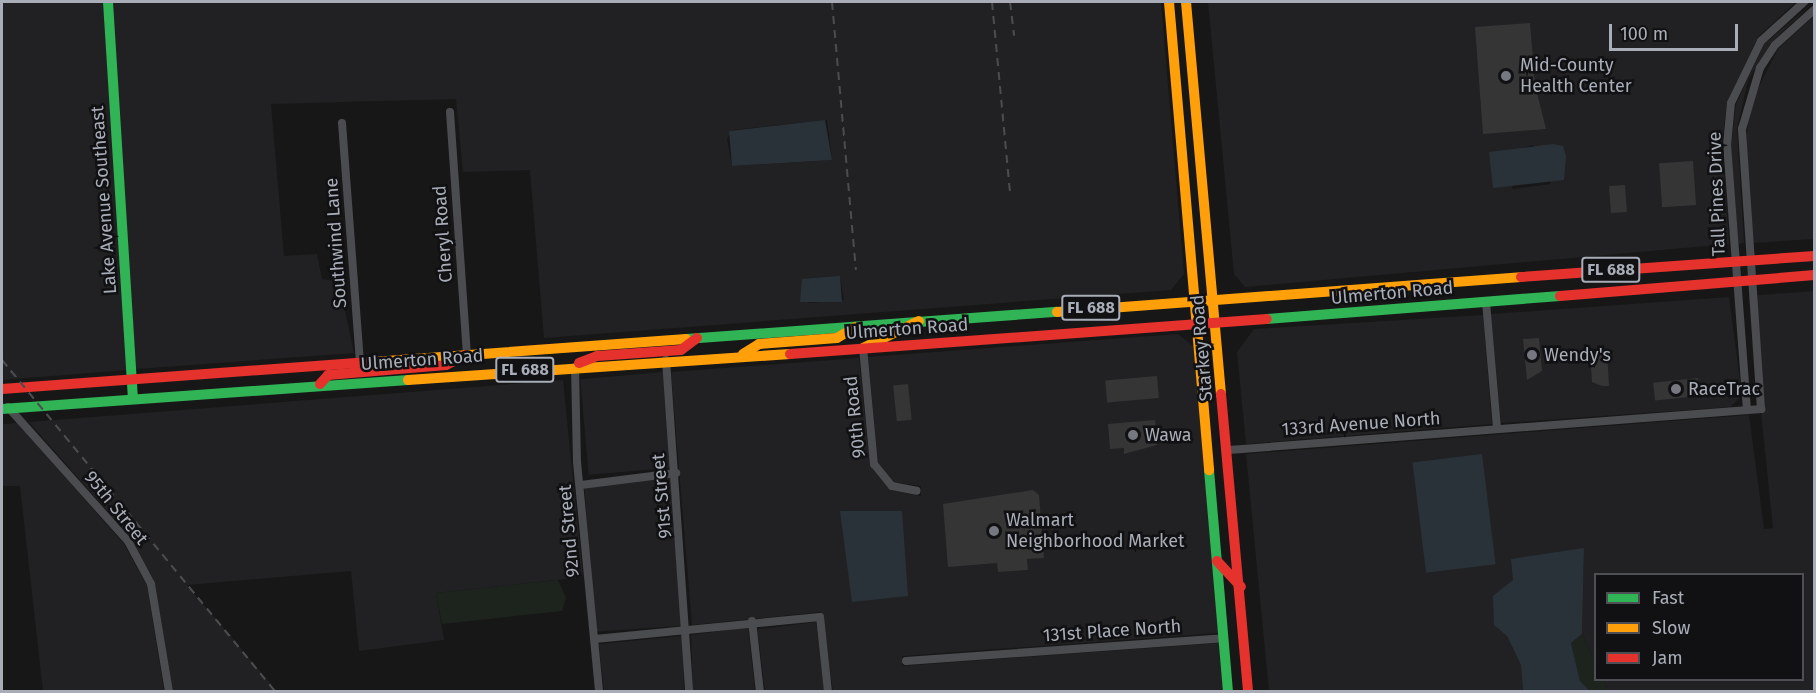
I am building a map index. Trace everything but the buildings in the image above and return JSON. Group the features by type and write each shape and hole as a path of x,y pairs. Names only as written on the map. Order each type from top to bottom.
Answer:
{"main road":[{"name":"Lake Avenue Southeast","path":"108,2 133,397"},
{"name":"Starkey Road","path":"1169,2 1228,692"},
{"name":"Starkey Road","path":"1186,2 1217,324 1248,692"},
{"name":"Ulmerton Road","path":"2,389 1815,256"},
{"name":"Ulmerton Road","path":"4,407 1217,324 1815,275"},
{"path":"863,348 919,321"},
{"path":"739,356 759,344 837,338 858,325"},
{"path":"575,367 597,356 681,350 698,337"},
{"path":"320,384 321,378 337,374 446,366 467,354"},
{"path":"1217,561 1240,587"}],"street":[{"name":"Tall Pines Drive","path":"1747,410 1727,145 1731,102 1761,41 1804,2"},
{"name":"Tall Pines Drive","path":"1761,409 1741,142 1746,102 1774,45 1815,10"},
{"name":"Cheryl Road","path":"450,112 467,354"},
{"name":"Southwind Lane","path":"342,123 360,362"},
{"path":"1486,302 1497,428"},
{"name":"90th Road","path":"863,348 874,464 892,486 917,491"},
{"name":"91st Street","path":"666,360 688,630 689,692"},
{"name":"92nd Street","path":"575,367 581,485 599,692"},
{"name":"95th Street","path":"4,407 128,541 151,584 169,692"},
{"name":"133rd Avenue North","path":"1228,450 1761,409"},
{"path":"581,485 676,472"},
{"path":"595,639 752,621 820,617 828,692"},
{"path":"752,621 760,692"},
{"name":"131st Place North","path":"906,661 1223,638"}],"shaded area":[{"path":"2,2 103,2 127,370 2,380"},
{"path":"112,2 1161,2 1184,274 1171,290 544,338 530,170 463,172 456,99 271,104 284,256 317,254 322,279 339,282 354,353 136,369","holes":["827,120 832,160 732,166 727,139 732,130","840,277 844,300 808,303"]},
{"path":"1208,2 1796,2 1758,37 1727,102 1722,145 1729,244 1245,287 1234,274","holes":["1533,145 1551,184 1512,189 1522,148"]},
{"path":"1814,2 1771,43 1748,80 1737,129 1744,243 1738,244 1731,145 1736,104 1764,44"},
{"path":"1814,16 1814,239 1753,243 1746,142 1750,104 1778,49"},
{"path":"825,120 832,160 732,166 729,131"},
{"path":"1553,144 1563,146 1566,156 1564,180 1493,188 1489,152"},
{"path":"840,276 842,302 800,302 802,279"},
{"path":"1814,291 1814,691 1608,691 1604,681 1804,681 1804,573 1594,573 1594,660 1582,634 1584,548 1513,580 1507,636 1521,665 1523,691 1269,691 1246,454 1749,415 1764,529 1773,528 1749,296"},
{"path":"1729,297 1742,396 1730,407 1501,423 1491,314"},
{"path":"1483,315 1492,424 1246,444 1237,352 1254,329"},
{"path":"1178,334 1194,347 1218,633 902,656 902,666 1219,643 1224,691 833,691 820,612 692,625 671,372 859,358 870,466 890,490 921,496 921,486 894,482 878,462 868,357"},
{"path":"663,372 671,468 589,475 580,379"},
{"path":"563,380 583,577 436,593 444,640 359,651 351,571 187,585 277,691 173,691 155,583 131,538 29,422"},
{"path":"17,423 124,544 147,586 164,691 43,691 20,486 2,486 2,424"},
{"path":"1482,454 1496,564 1426,573 1413,463"},
{"path":"672,478 682,626 595,632 584,484"},
{"path":"840,511 902,511 908,596 852,602"},
{"path":"1584,548 1582,634 1571,643 1580,681 1590,691 1523,691 1521,665 1507,636 1494,625 1493,596 1513,580 1511,559"},
{"path":"558,580 566,598 562,611 442,624 436,593"},
{"path":"816,622 824,690 765,692 757,629"},
{"path":"748,627 755,691 693,691 691,635"},
{"path":"1582,634 1594,660 1594,681 1604,681 1608,691 1590,691 1580,681 1571,643"},
{"path":"682,636 684,691 604,691 599,644"}],"railway":[{"path":"832,2 856,270"},
{"path":"992,2 1010,193"},
{"path":"1010,2 1014,36"},
{"path":"2,360 276,692"}],"traffic: fast":[{"path":"108,2 133,397"},
{"path":"1267,319 1560,296"},
{"path":"686,339 1057,312"},
{"path":"2,409 408,380"},
{"path":"1209,470 1228,692"}],"traffic: slow":[{"path":"1169,2 1209,470"},
{"path":"1186,2 1221,394"},
{"path":"1057,312 1521,277"},
{"path":"863,348 919,321"},
{"path":"743,354 759,344 837,338 855,327"},
{"path":"373,362 686,339"},
{"path":"408,380 790,354"}],"traffic: jam":[{"path":"1521,277 1814,256"},
{"path":"1560,296 1814,275"},
{"path":"790,354 1267,319"},
{"path":"579,363 597,356 681,350 697,338"},
{"path":"320,384 328,375 446,365 466,355"},
{"path":"2,389 373,362"},
{"path":"1221,394 1248,692"},
{"path":"1217,561 1241,587"}],"place":[{"name":"Mid-County Health Center","path":"1506,76"},
{"name":"Wendy's","path":"1532,355"},
{"name":"RaceTrac","path":"1676,389"},
{"name":"Wawa","path":"1133,435"},
{"name":"Walmart Neighborhood Market","path":"994,531"}]}
